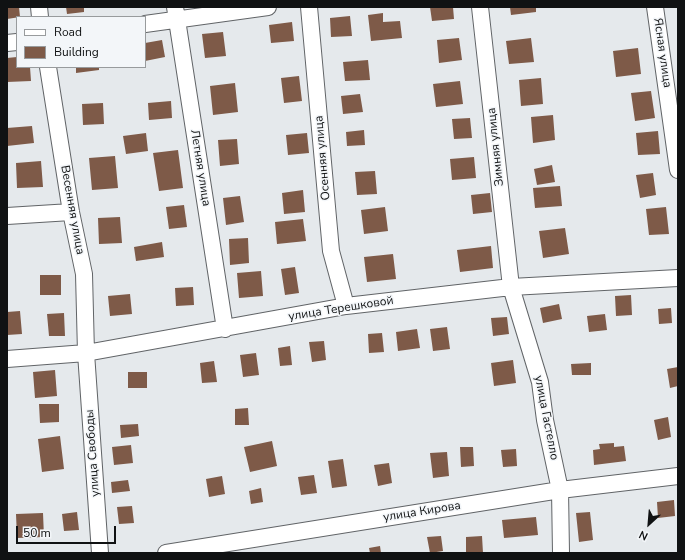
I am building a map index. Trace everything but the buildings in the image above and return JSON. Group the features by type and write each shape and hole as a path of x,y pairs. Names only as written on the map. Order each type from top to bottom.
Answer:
{"street":[{"path":"146,24 176,14 268,7"},
{"name":"Осенняя улица","path":"309,7 331,251 346,306"},
{"name":"Зимняя улица","path":"480,7 511,287"},
{"name":"Ясная улица","path":"655,7 678,170"},
{"name":"Летняя улица","path":"176,14 224,329"},
{"name":"Весенняя улица","path":"48,68 71,212 84,274 86,353"},
{"path":"7,216 71,212"},
{"name":"улица Терешковой","path":"7,359 86,353 346,306 511,287 678,278"},
{"name":"улица Гастелло","path":"511,287 540,382 545,420 560,490 561,553"},
{"name":"улица Свободы","path":"86,353 100,553"},
{"name":"улица Кирова","path":"166,553 560,490 678,476"}]}
